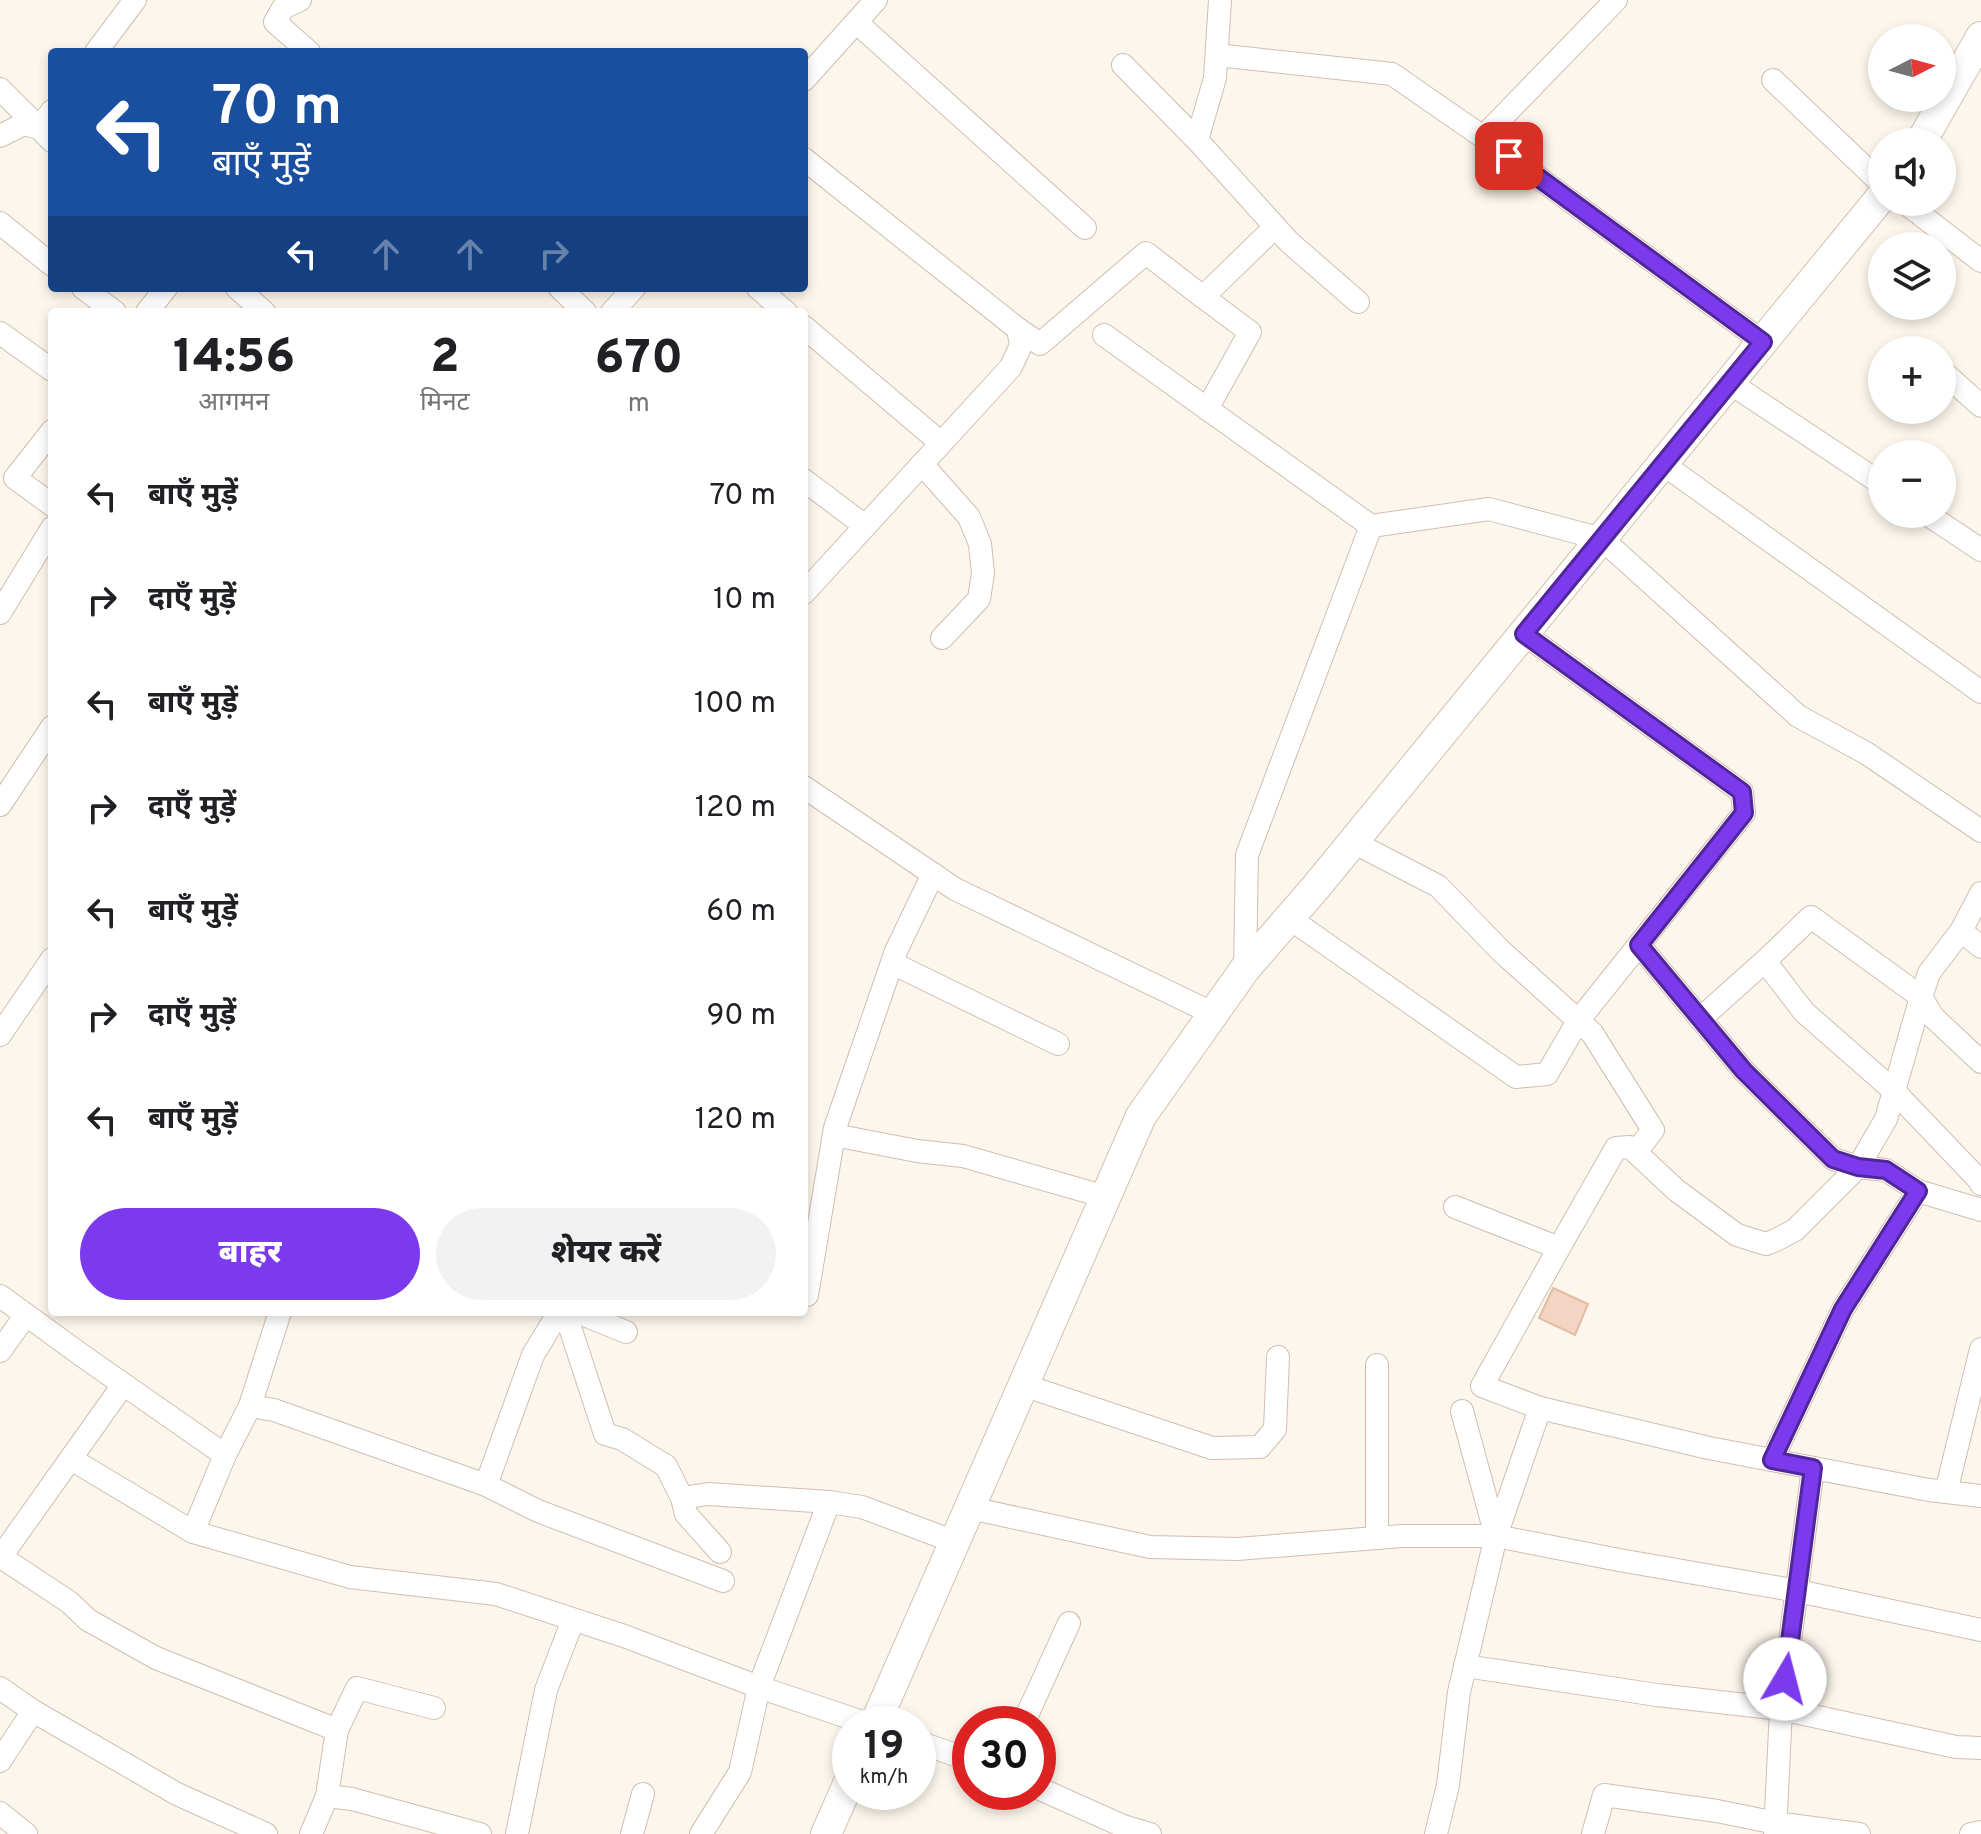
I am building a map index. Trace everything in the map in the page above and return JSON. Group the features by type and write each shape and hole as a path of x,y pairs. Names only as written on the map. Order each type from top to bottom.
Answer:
{"street":[{"path":"99,48 135,0"},
{"path":"300,0 283,8 275,22 304,48"},
{"path":"808,76 876,0"},
{"path":"1197,140 1215,78 1220,0"},
{"path":"1483,137 1616,0"},
{"path":"856,22 1085,228"},
{"path":"1929,128 1981,37"},
{"path":"1217,55 1392,74 1763,342"},
{"path":"1123,65 1197,140 1289,242 1358,302"},
{"path":"1773,80 1868,171"},
{"path":"0,89 48,127"},
{"path":"0,136 24,124 48,127"},
{"path":"808,162 1040,344 1146,253 1250,332 1207,409"},
{"path":"883,1706 1141,1116 1245,969 1353,842 1868,213"},
{"path":"1922,216 1981,261"},
{"path":"0,223 48,262"},
{"path":"1203,297 1275,227"},
{"path":"88,292 110,308"},
{"path":"150,308 163,292"},
{"path":"242,292 260,308"},
{"path":"564,292 581,308"},
{"path":"616,308 630,292"},
{"path":"763,292 781,308"},
{"path":"808,589 1011,367 1021,345 1018,329"},
{"path":"808,330 941,443"},
{"path":"0,333 48,367"},
{"path":"1104,335 1371,526 1489,509 1602,539 1798,716 1866,753 1981,831"},
{"path":"1730,383 1868,475"},
{"path":"1956,384 1981,406"},
{"path":"48,435 7,476 48,502"},
{"path":"922,464 969,517 980,544 983,573 979,599 942,638"},
{"path":"1663,464 1981,692"},
{"path":"808,483 865,526"},
{"path":"1245,969 1247,855 1371,526"},
{"path":"1948,528 1981,550"},
{"path":"2,604 48,534"},
{"path":"1289,918 1516,1077 1547,1074 1578,1021 1744,813 1742,792 1524,634"},
{"path":"0,805 48,733"},
{"path":"808,790 955,889 1214,1014"},
{"path":"1353,842 1438,886 1501,951 1592,1033 1653,1130 1636,1152"},
{"path":"808,1280 813,1207 834,1135 892,963 933,874"},
{"path":"1981,893 1961,931 1929,973 1886,1119 1858,1167 1795,1230 1766,1244 1737,1235 1676,1190 1630,1147 1616,1148 1482,1386 1540,1408 1709,1448 1981,1496"},
{"path":"1700,1019 1811,917 1921,997 1933,1017 1981,1062"},
{"path":"1961,931 1981,947"},
{"path":"1639,945 1744,1071 1833,1159 1858,1167 1886,1170 1918,1191 1981,1210"},
{"path":"1765,961 1804,1012 1893,1090 1981,1184"},
{"path":"892,963 1058,1044"},
{"path":"0,1035 48,965"},
{"path":"834,1135 917,1151 963,1156 1106,1197"},
{"path":"1772,1460 1843,1309 1918,1191"},
{"path":"1455,1207 1559,1248"},
{"path":"0,1296 225,1455"},
{"path":"0,1351 26,1315"},
{"path":"193,1532 225,1455 250,1406 279,1316"},
{"path":"486,1485 533,1355 559,1316"},
{"path":"563,1316 605,1434 622,1439 666,1466 682,1498 686,1514 720,1552"},
{"path":"587,1316 626,1332"},
{"path":"1023,1385 1212,1448 1260,1447 1275,1429 1278,1357"},
{"path":"1946,1492 1980,1363"},
{"path":"1377,1365 1377,1538"},
{"path":"123,1385 0,1558 69,1602 88,1620 156,1658 337,1730"},
{"path":"250,1406 274,1410 486,1485 538,1511 723,1581"},
{"path":"1436,1834 1448,1785 1459,1692 1496,1536 1540,1408"},
{"path":"1462,1411 1496,1536"},
{"path":"71,1459 193,1532 350,1577 496,1594 624,1636 832,1712"},
{"path":"1776,1829 1781,1709 1813,1468"},
{"path":"682,1498 708,1494 862,1507 955,1542"},
{"path":"701,1834 740,1772 759,1687 829,1502"},
{"path":"970,1508 1150,1547 1237,1549 1402,1536 1496,1536 1798,1591 1981,1630"},
{"path":"517,1834 546,1690 573,1620"},
{"path":"1031,1706 1069,1623"},
{"path":"1465,1666 1657,1695 1781,1709 1956,1747 1981,1748"},
{"path":"0,1688 33,1711 177,1794 266,1834"},
{"path":"311,1834 327,1796 337,1730 357,1688 434,1708"},
{"path":"0,1761 33,1711"},
{"path":"632,1834 643,1794"},
{"path":"1593,1834 1604,1795 1717,1811 1776,1829 1859,1834"},
{"path":"327,1796 352,1799 480,1834"},
{"path":"1056,1797 1121,1830 1150,1834"},
{"path":"826,1834 837,1810"},
{"path":"0,1813 26,1834"},
{"path":"1971,1834 1981,1832"}],"building":[{"path":"1553,1288 1588,1304 1575,1335 1539,1318"}],"route":[{"path":"1509,156 1763,342 1524,634 1742,792 1744,813 1639,945 1744,1071 1833,1159 1858,1167 1886,1170 1918,1191 1843,1309 1772,1460 1813,1468 1785,1679"}]}
